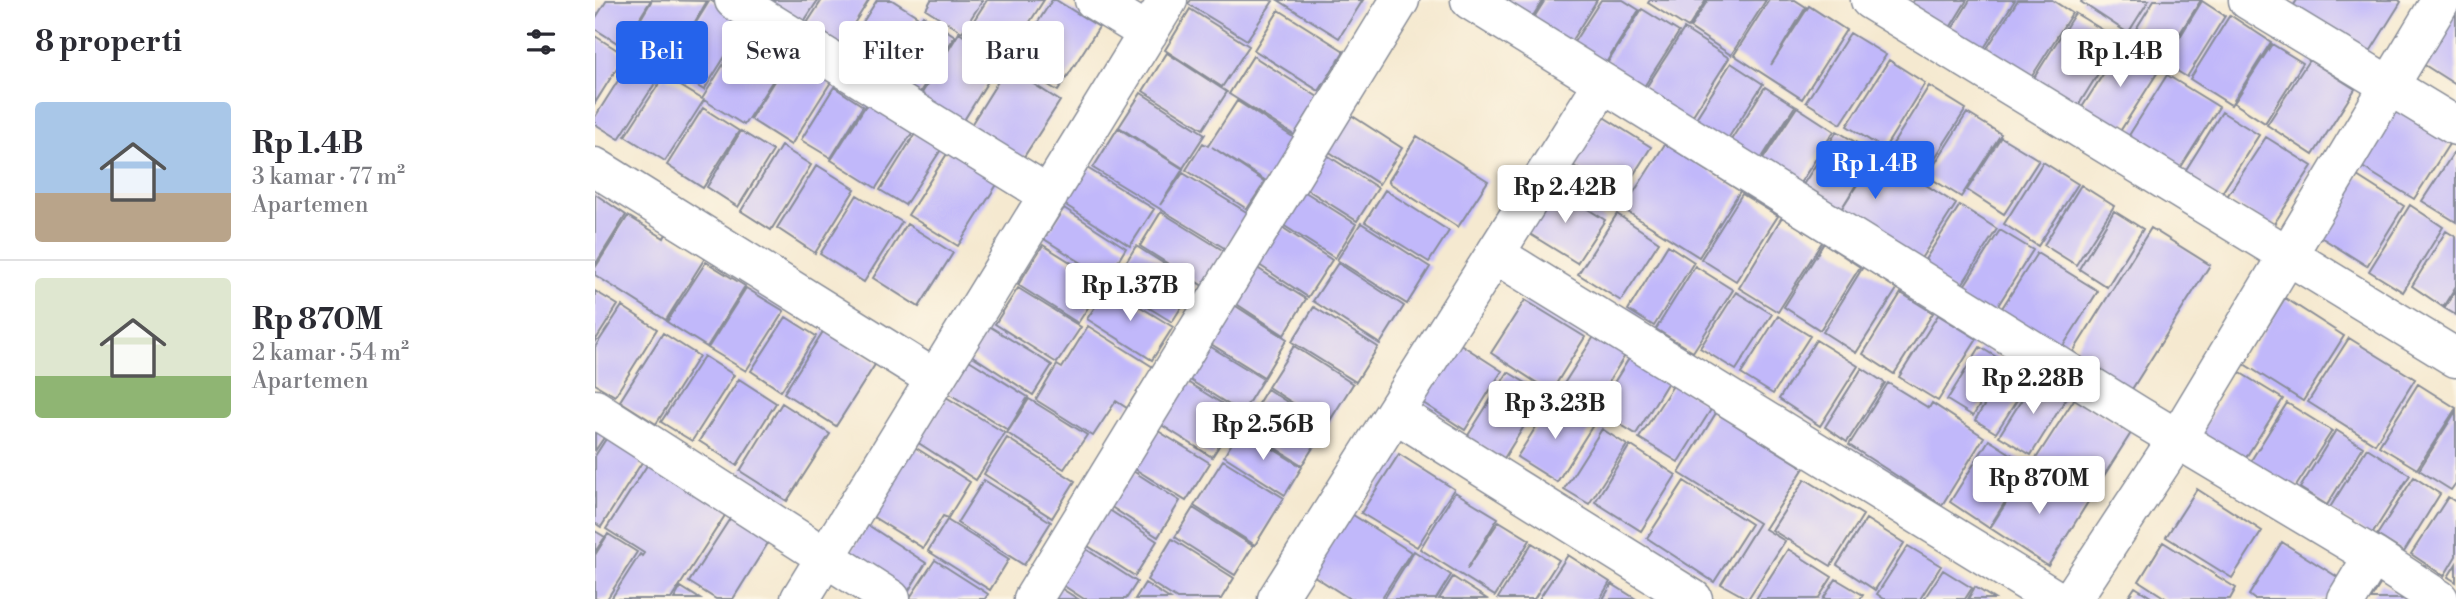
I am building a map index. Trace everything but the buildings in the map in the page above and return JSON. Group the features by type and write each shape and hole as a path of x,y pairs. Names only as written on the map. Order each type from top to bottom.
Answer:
{"street":[{"path":"734,0 1049,195"},
{"path":"1094,0 1148,33"},
{"path":"800,599 1168,0"},
{"path":"1033,599 1400,0"},
{"path":"1470,0 2439,599"},
{"path":"1870,0 2456,358"},
{"path":"2248,0 2456,126"},
{"path":"2072,599 2177,439 2441,0"},
{"path":"1287,596 1395,413 1603,83"},
{"path":"595,167 935,379"},
{"path":"1495,254 2055,599"},
{"path":"595,409 891,599"},
{"path":"1395,413 1693,599"},
{"path":"2347,599 2373,556"}]}
